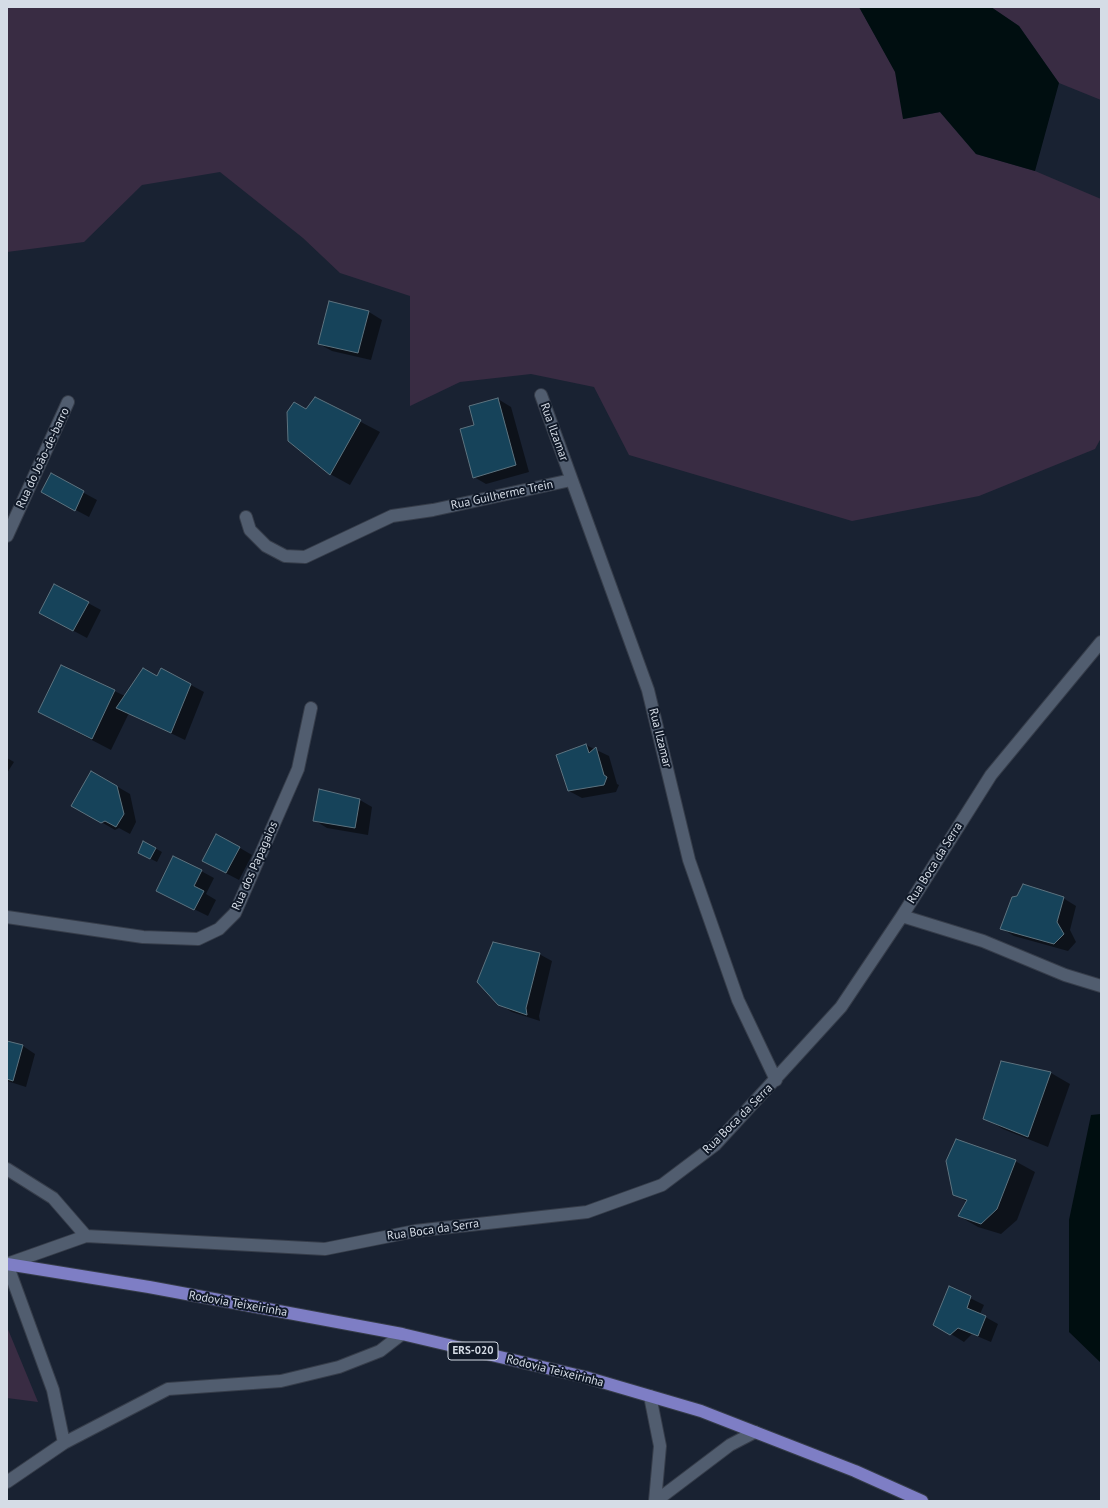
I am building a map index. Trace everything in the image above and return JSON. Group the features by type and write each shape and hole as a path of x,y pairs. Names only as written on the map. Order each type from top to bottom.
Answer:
{"main road":[{"name":"Rodovia Teixeirinha","path":"7,1264 149,1287 402,1334 585,1377 701,1411 855,1470 922,1501"}],"street":[{"name":"Rua Ilzamar","path":"541,395 648,690 689,860 738,1000 776,1080"},
{"name":"Rua do João-de-barro","path":"7,536 68,402"},
{"name":"Rua Guilherme Trein","path":"246,517 250,530 266,546 285,556 305,557 392,516 433,510 571,480"},
{"name":"Rua Boca da Serra","path":"7,1264 86,1236 325,1249 415,1230 588,1212 662,1185 715,1145 842,1007 902,916 990,775 1101,642"},
{"name":"Rua dos Papagaios","path":"7,917 143,937 198,939 219,929 235,913 298,770 311,708"},
{"path":"902,916 983,941 1065,975 1101,986"},
{"path":"7,1169 52,1198 86,1236"},
{"path":"7,1264 53,1390 64,1443"},
{"path":"7,1482 64,1443 168,1389 281,1381 339,1368 380,1351 402,1334"},
{"path":"650,1396 660,1446 656,1501"},
{"path":"656,1501 730,1445 755,1432"}],"shaded area":[{"path":"7,7 859,7 896,72 904,119 940,112 976,154 1035,171 1101,199 1101,438 1095,449 979,496 852,521 629,455 594,387 531,374 460,382 410,406 410,296 340,273 303,238 220,172 142,185 84,242 7,252"},
{"path":"859,7 991,7 1019,26 1059,83 1035,171 976,154 940,112 903,119 895,72"},
{"path":"991,7 1101,7 1101,100 1059,83 1019,26"},
{"path":"1101,1114 1101,1363 1069,1332 1069,1220 1091,1115"},
{"path":"7,1327 38,1402 7,1398"}],"building":[{"path":"329,301 369,311 358,353 318,344"},
{"path":"315,397 361,420 330,475 288,441 287,412 294,402 306,409"},
{"path":"498,398 516,465 473,478 460,429 474,425 469,406"},
{"path":"51,473 84,491 75,511 41,492"},
{"path":"54,584 89,602 73,631 39,613"},
{"path":"61,665 115,690 92,739 38,712"},
{"path":"143,668 157,676 161,668 191,684 171,733 116,708"},
{"path":"586,744 589,753 596,747 604,775 607,777 604,785 568,791 556,755"},
{"path":"91,771 117,786 124,814 116,827 105,821 101,823 71,806"},
{"path":"319,789 360,799 355,828 313,821"},
{"path":"216,834 240,847 226,873 202,861"},
{"path":"143,841 156,848 150,859 138,853"},
{"path":"173,856 202,870 194,886 204,891 194,910 156,891"},
{"path":"1023,884 1064,897 1057,922 1064,934 1054,944 1000,929 1012,897 1017,896"},
{"path":"493,942 540,953 526,1008 527,1015 498,1005 477,982"},
{"path":"7,1041 23,1045 13,1081 7,1079"},
{"path":"1001,1061 1051,1072 1028,1137 983,1119"},
{"path":"956,1139 1016,1160 997,1209 981,1224 958,1216 967,1200 953,1195 946,1161"},
{"path":"949,1286 971,1296 967,1308 986,1316 978,1336 958,1328 950,1335 933,1325"}]}
